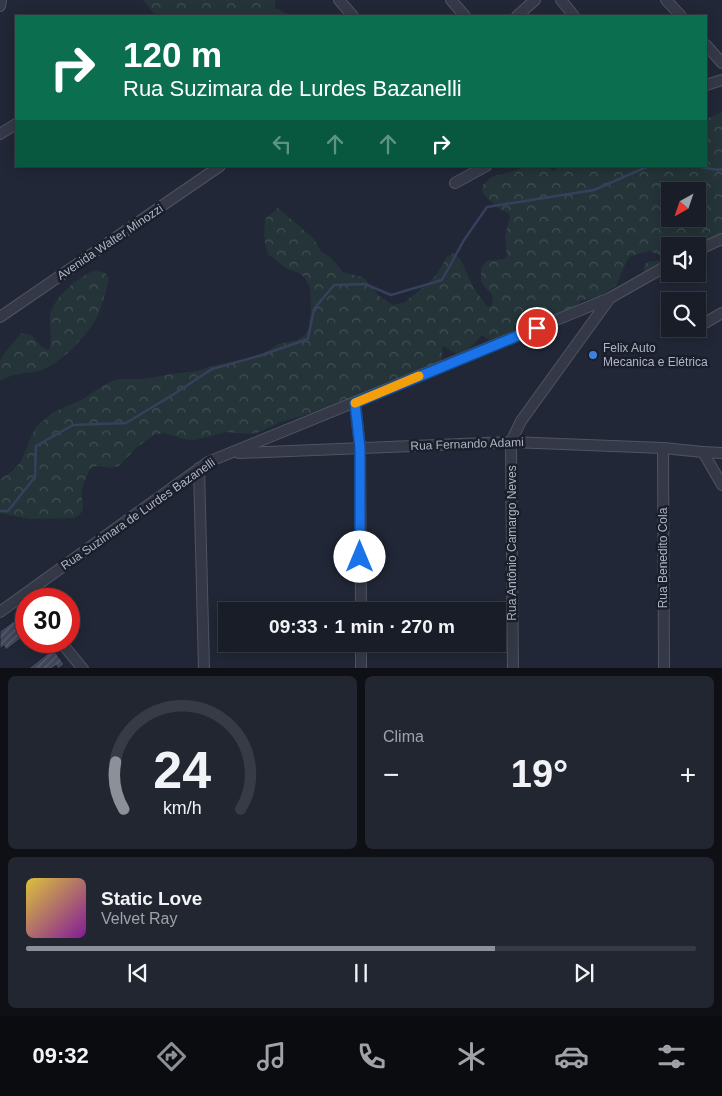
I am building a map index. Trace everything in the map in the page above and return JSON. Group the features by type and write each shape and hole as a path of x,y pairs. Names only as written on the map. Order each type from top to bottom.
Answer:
{"street":[{"path":"0,6 1,0"},
{"path":"339,0 353,15"},
{"path":"451,0 464,15"},
{"path":"518,15 534,0"},
{"path":"560,0 573,15"},
{"path":"666,0 680,15"},
{"path":"707,46 722,63"},
{"path":"707,85 722,80"},
{"path":"0,134 15,125"},
{"name":"Avenida Walter Minozzi","path":"0,317 219,167"},
{"path":"455,183 484,167"},
{"path":"706,246 722,238"},
{"name":"Rua Suzimara de Lurdes Bazanelli","path":"38,588 208,462 610,298 661,269"},
{"name":"Rua Antônio Camargo Neves","path":"513,668 511,442 521,421 610,298"},
{"path":"706,322 722,313"},
{"path":"355,403 360,448 360,602"},
{"name":"Rua Fernando Adami","path":"230,453 511,442 722,452"},
{"name":"Rua Benedito Cola","path":"663,448 664,668"},
{"path":"704,452 722,485"},
{"path":"200,468 204,668"},
{"name":"Rua Suzimara de Lurdes Bazanelli","path":"0,612 15,603"},
{"path":"361,652 361,668"},
{"path":"70,653 82,668"}],"green space":[{"path":"143,0 275,0 275,8 290,15 155,15"},
{"path":"722,112 722,238 706,243 706,237 661,237 661,256 650,251 631,256 627,260 616,286 600,296 581,301 571,314 495,341 490,341 482,335 470,348 463,352 455,353 444,346 442,347 442,361 434,368 332,406 281,422 257,433 226,432 195,440 183,439 165,433 154,435 137,447 119,466 111,468 96,466 90,469 81,493 83,508 75,518 30,519 0,513 0,479 14,470 21,461 35,428 52,413 85,398 105,384 118,379 145,379 197,371 257,357 279,344 297,340 305,335 309,327 310,288 305,278 299,273 285,268 268,255 264,233 266,218 278,208 314,239 320,250 332,259 343,272 363,277 379,296 393,305 405,302 427,284 436,275 447,257 454,253 461,260 473,287 489,307 493,304 492,295 481,282 481,268 486,261 504,259 507,256 505,236 510,216 484,195 483,185 491,177 523,167 547,167 553,171 559,167 707,167 707,119"},
{"path":"661,260 661,271 643,277 644,265 648,262"},
{"path":"96,270 105,273 109,278 98,315 89,330 68,353 52,365 36,372 12,375 0,381 0,361 21,333 31,335 43,348 49,350 51,342 50,316 56,302 75,282"}],"building":[{"path":"15,620 15,643 6,650 4,646 0,649 0,631"},
{"path":"48,653 56,653 64,664 59,668 56,665 52,668 29,668"}],"waterway":[{"path":"0,511 8,511 35,477 36,446 73,425 126,423 212,369 262,355 308,339 314,309 334,285 365,284 391,295 442,280 464,240 487,207 594,190 647,167"},
{"path":"701,167 722,169"}],"slow traffic":[{"path":"355,403 419,376"}],"place":[{"name":"Felix Auto Mecanica e Elétrica","path":"593,355"}],"route":[{"path":"360,557 360,448 355,403 537,328"}]}
